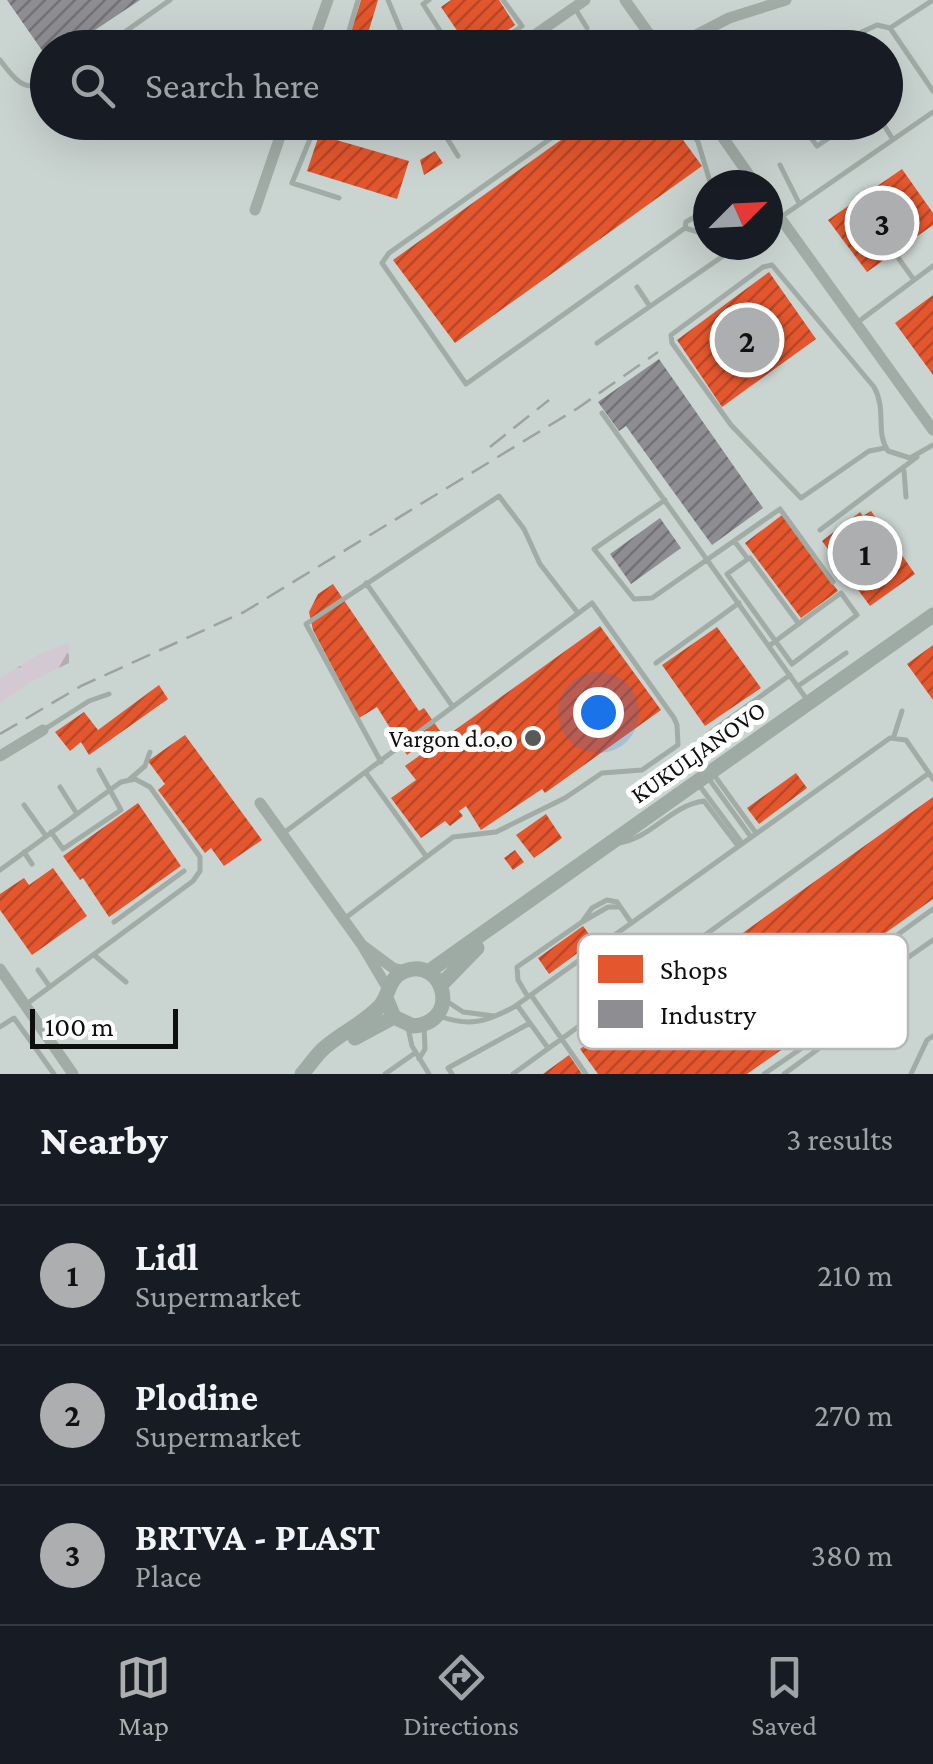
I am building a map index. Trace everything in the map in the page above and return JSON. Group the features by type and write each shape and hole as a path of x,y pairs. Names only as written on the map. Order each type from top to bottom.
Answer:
{"main road":[{"name":"KUKULJANOVO","path":"493,930 933,615"},
{"path":"428,972 477,936 493,930"},
{"path":"302,1074 357,1036 416,1020 493,930"},
{"path":"302,1074 322,1050 377,1010 404,971 428,972 442,992"},
{"path":"387,993 416,1020"}],"street":[{"path":"317,30 328,0"},
{"path":"625,0 646,30"},
{"path":"706,30 729,18 786,0"},
{"path":"543,30 579,4"},
{"path":"255,210 279,140"},
{"path":"725,140 746,170"},
{"path":"783,222 933,430"},
{"path":"0,756 43,730"},
{"path":"260,803 362,945 387,993"},
{"path":"362,945 392,968 404,971"},
{"path":"2,977 73,1074"}],"lane":[{"path":"128,30 170,0"},
{"path":"349,30 358,0"},
{"path":"388,0 400,30"},
{"path":"429,0 423,4 440,30"},
{"path":"503,0 522,26 516,30"},
{"path":"866,30 877,25 890,28 933,0"},
{"path":"579,4 587,28"},
{"path":"903,47 933,90"},
{"path":"0,60 16,82 30,87"},
{"path":"903,131 933,112"},
{"path":"310,140 292,183 339,198"},
{"path":"448,140 458,156"},
{"path":"549,140 389,253 382,263 466,384 685,228 693,218"},
{"path":"697,140 706,170"},
{"path":"783,216 889,140"},
{"path":"780,166 799,204"},
{"path":"685,228 693,230"},
{"path":"899,259 914,280"},
{"path":"597,342 715,260"},
{"path":"885,448 869,451 802,498 731,425 672,344 671,335 762,267 772,265 874,387 882,404 885,448 900,458 920,456"},
{"path":"855,324 933,266"},
{"path":"636,287 650,306"},
{"path":"602,413 810,703"},
{"path":"820,530 933,446"},
{"path":"904,468 906,497"},
{"path":"380,762 306,624 500,496 524,530 540,564 578,614"},
{"path":"665,500 594,549 628,595 641,601 652,598 780,509 833,582"},
{"path":"736,541 799,624"},
{"path":"736,541 748,558 727,574 776,641 792,664 857,616 841,593 776,641 769,646"},
{"path":"366,583 454,708"},
{"path":"656,662 739,603"},
{"path":"282,834 592,604 674,718 678,745 642,770 606,771 496,832 453,837 344,919"},
{"path":"798,686 846,652"},
{"path":"708,734 790,675"},
{"path":"43,730 90,700 108,694"},
{"path":"613,934 894,736 902,712"},
{"path":"709,934 931,776 906,740 894,736"},
{"path":"0,870 130,779 145,766 150,752"},
{"path":"24,805 64,850 121,810 99,770"},
{"path":"366,773 427,856"},
{"path":"705,777 754,835"},
{"path":"705,777 740,844"},
{"path":"25,1005 198,876 200,858 150,787 130,779"},
{"path":"60,787 77,814"},
{"path":"611,844 635,840 686,804 704,801 740,844"},
{"path":"24,852 32,864"},
{"path":"114,922 184,871"},
{"path":"176,876 184,888"},
{"path":"586,1074 518,980 516,967 607,900 620,907 630,921"},
{"path":"139,904 146,916"},
{"path":"899,934 933,909"},
{"path":"908,957 933,940"},
{"path":"94,954 126,982"},
{"path":"416,1020 472,1024 497,1016 578,960"},
{"path":"38,970 50,987"},
{"path":"442,992 464,1012 497,1016"},
{"path":"517,1004 548,1048"},
{"path":"0,1026 14,1018 54,1074"},
{"path":"416,1020 417,1056 430,1074"},
{"path":"384,1074 424,1049 416,1020"},
{"path":"452,1074 448,1068 530,1023"},
{"path":"512,1074 578,1028"},
{"path":"911,1074 927,1040 933,1036"},
{"path":"764,1074 800,1049"},
{"path":"784,1074 818,1049"}],"shaded area":[{"path":"0,0 933,0 933,1074 0,1074"}],"green space":[{"path":"69,643 69,663 30,682 0,703 0,678 38,655"}],"building: Shops":[{"path":"361,0 378,0 369,30 352,30"},
{"path":"451,0 499,0 515,25 508,30 457,30 441,7"},
{"path":"317,140 336,140 409,161 397,199 307,171"},
{"path":"561,140 683,140 702,166 455,343 393,260"},
{"path":"435,151 443,163 424,175 420,160"},
{"path":"902,169 933,213 933,225 867,272 828,220"},
{"path":"769,272 816,339 722,407 677,340"},
{"path":"933,295 933,375 895,323"},
{"path":"871,511 915,574 870,606 822,541 860,512 863,516"},
{"path":"782,515 838,591 801,618 745,543"},
{"path":"333,584 419,711 424,708 440,731 407,755 377,707 359,718 313,630 309,612 318,594"},
{"name":"Vargon d.o.o","path":"600,626 661,710 545,793 542,789 481,830 466,806 459,811 463,816 450,826 445,821 421,838 391,798 416,780 405,766"},
{"path":"717,627 761,688 705,726 662,665"},
{"path":"933,645 933,700 907,664"},
{"path":"159,685 168,699 89,755 81,742 70,751 55,732 84,712 98,730"},
{"path":"185,735 262,840 224,866 211,848 205,853 158,790 165,784 148,761"},
{"path":"796,773 807,788 759,824 747,808"},
{"path":"933,797 933,899 884,934 741,934"},
{"path":"138,803 181,866 109,917 63,856"},
{"path":"546,814 562,838 534,858 516,835"},
{"path":"515,850 524,862 513,870 504,858"},
{"path":"53,868 87,916 32,955 0,910 0,894 24,878 29,885"},
{"path":"583,926 589,934 578,934 578,953 549,974 538,958"},
{"path":"580,1049 783,1049 747,1074 598,1074"},
{"path":"569,1055 582,1074 543,1074"}],"building: Industry":[{"path":"7,0 140,0 95,30 30,30 30,33"},
{"path":"659,359 763,508 712,545 626,426 619,431 598,402"},
{"path":"660,518 681,548 631,584 610,554"}],"railway":[{"path":"0,734 81,686 244,612 578,408 658,352"},
{"path":"490,447 549,400"}],"place":[{"name":"BRTVA - PLAST","path":"882,223"},
{"name":"Plodine","path":"747,340"},
{"name":"Lidl","path":"865,553"},
{"name":"Vargon d.o.o","path":"533,738"}]}
